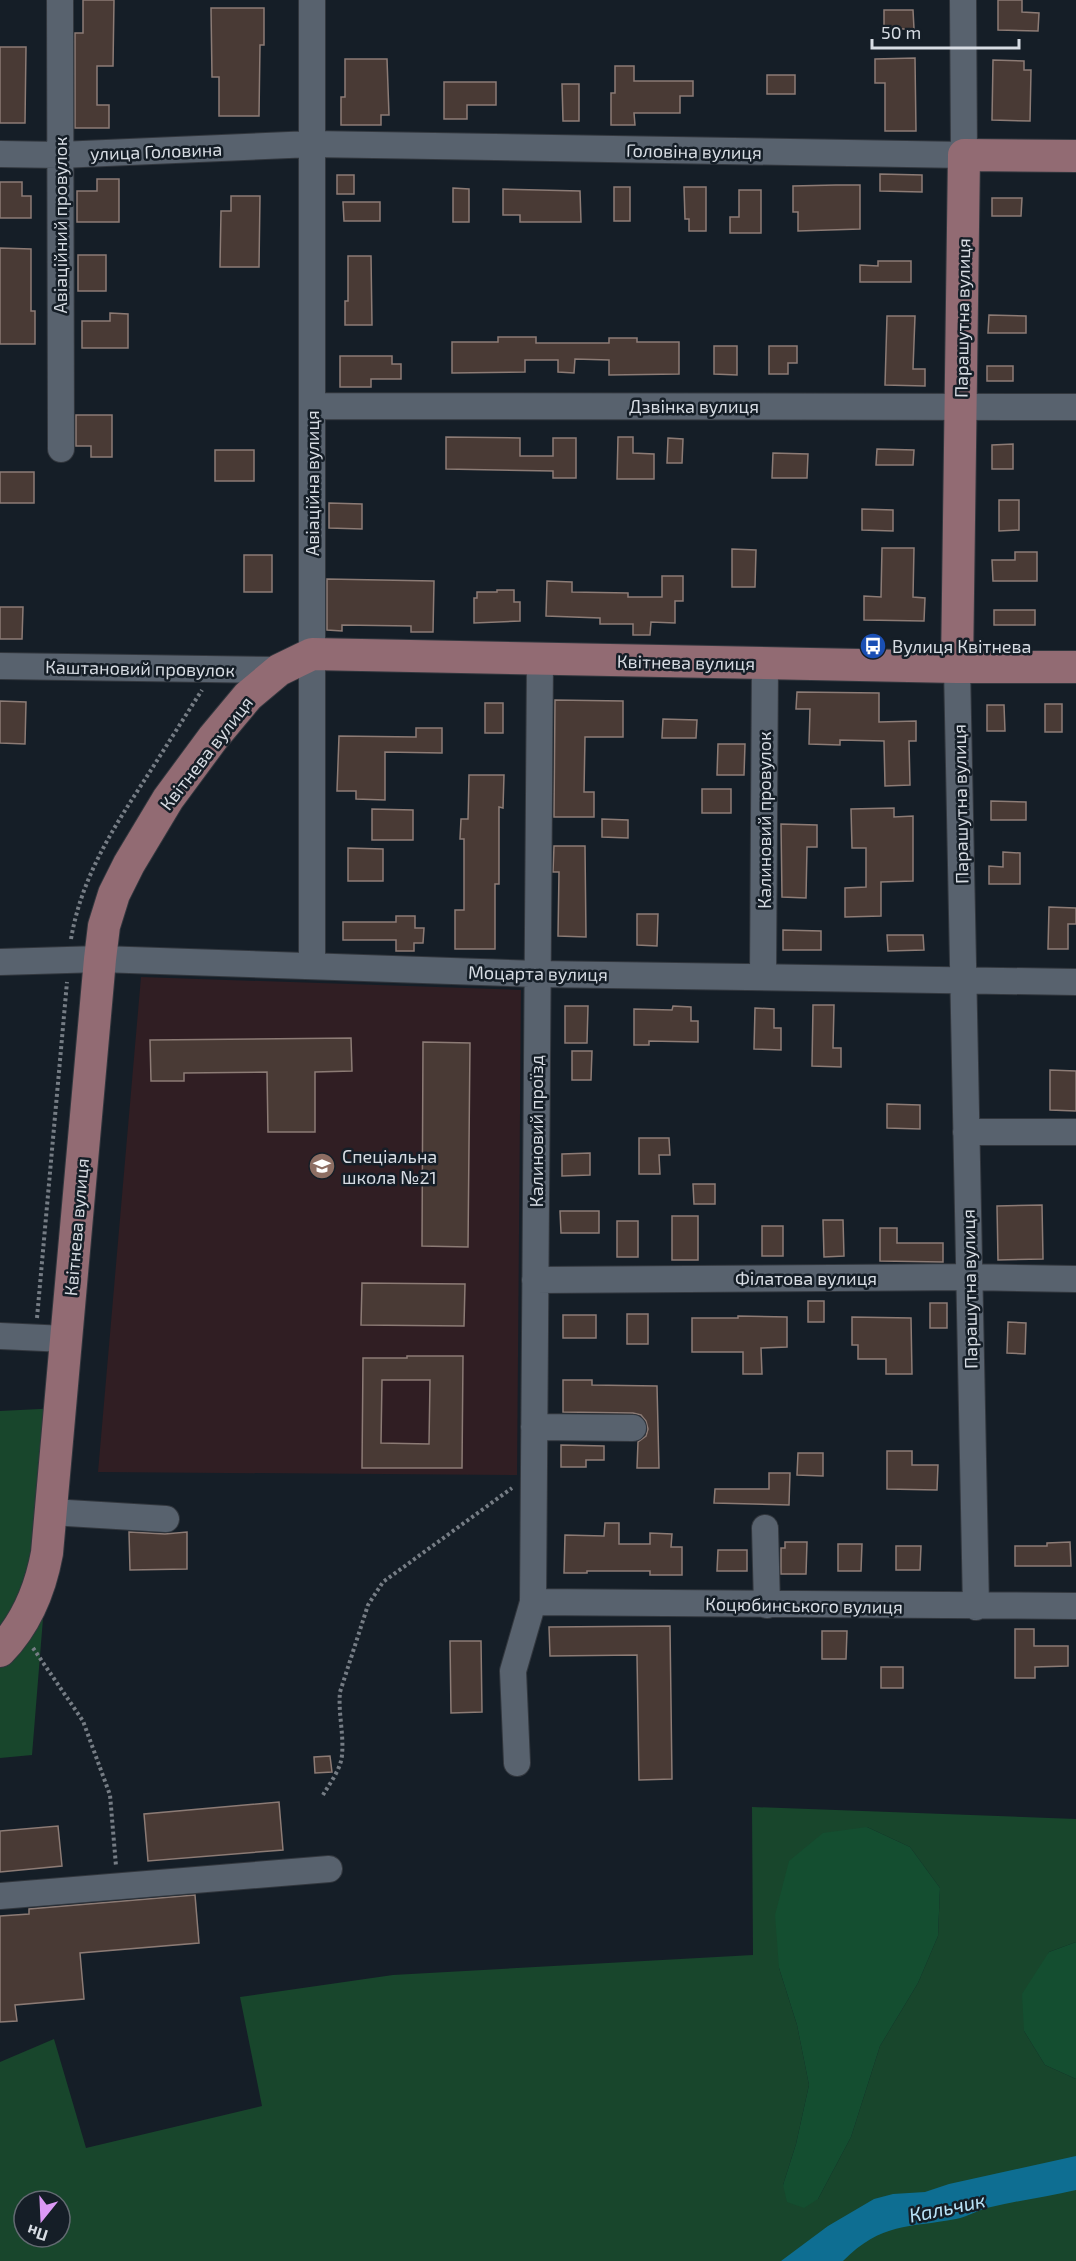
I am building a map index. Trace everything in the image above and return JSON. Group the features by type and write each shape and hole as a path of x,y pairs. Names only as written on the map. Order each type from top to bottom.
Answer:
{"main road":[{"name":"Головіна вулиця","path":"964,155 1076,156"},
{"name":"Парашутна вулиця","path":"957,667 964,155"},
{"name":"Квітнева вулиця","path":"10,1640 30,1611 44,1573 104,926 114,894 148,832 174,792 230,717 249,696 279,670 312,654 957,667 1076,667"}],"street":[{"name":"Авіаційний провулок","path":"60,0 61,449"},
{"name":"Авіаційна вулиця","path":"312,0 312,966"},
{"name":"Парашутна вулиця","path":"963,0 964,155"},
{"name":"улица Головина","path":"0,154 60,155 312,144"},
{"name":"Головіна вулиця","path":"312,144 964,155"},
{"name":"Дзвінка вулиця","path":"312,406 1076,407"},
{"name":"Калиновий проїзд","path":"517,1763 513,1671 533,1602 540,659"},
{"name":"Калиновий провулок","path":"763,977 765,663"},
{"name":"Каштановий провулок","path":"0,666 279,670"},
{"name":"Парашутна вулиця","path":"957,667 976,1607"},
{"name":"Моцарта вулиця","path":"0,962 100,959 537,974 1076,982"},
{"path":"966,1132 1076,1132"},
{"name":"Філатова вулиця","path":"535,1280 969,1276 1076,1279"},
{"path":"0,1336 66,1339"},
{"path":"534,1427 633,1428"},
{"path":"51,1512 166,1519"},
{"path":"765,1528 767,1605"},
{"name":"Коцюбинського вулиця","path":"533,1602 1076,1606"},
{"path":"0,1896 329,1869"}],"path":[{"path":"35,1338 66,989"},
{"path":"323,1795 339,1767 342,1756 340,1692 368,1605 383,1582 534,1473"},
{"path":"10,1640 83,1721 110,1795 118,1887"}],"shaded area":[{"name":"Спеціальна школа №21","path":"141,977 521,990 517,1475 98,1472"}],"green space":[{"path":"60,1408 32,1755 0,1758 0,1411"},
{"path":"752,1807 1076,1819 1076,1942 1049,1952 1024,2031 1045,2065 1076,2079 1076,2261 0,2261 0,2062 54,2039 86,2148 262,2106 240,1997 393,1975 753,1955","holes":["867,1827 910,1847 940,1888 938,1936 918,1983 880,2046 851,2137 818,2199 783,2185 796,2144 809,2085 797,2025 779,1968"]},
{"path":"867,1827 910,1847 940,1888 938,1936 918,1983 880,2046 851,2137 818,2199 804,2208 787,2202 783,2185 796,2144 809,2085 797,2025 779,1968 775,1915 789,1861 823,1833"},
{"path":"1076,1942 1076,2079 1045,2065 1024,2031 1022,1994 1049,1952"}],"water":[{"name":"Кальчик","path":"1076,2156 1076,2190 987,2208 956,2219 896,2229 870,2239 843,2261 781,2261 828,2226 874,2199 893,2194 925,2192 949,2184"}],"building":[{"path":"83,0 114,0 113,66 97,66 97,105 109,105 109,128 75,128 75,33 83,33"},
{"path":"998,0 1022,0 1022,12 1039,13 1038,31 998,30"},
{"path":"211,8 264,8 264,45 260,45 259,116 219,116 219,77 212,77"},
{"path":"884,10 913,10 914,29 884,29"},
{"path":"0,47 26,47 25,123 0,123"},
{"path":"915,58 916,131 885,131 885,83 875,83 875,59"},
{"path":"345,59 387,59 389,115 381,115 381,125 341,125 341,97 345,97"},
{"path":"993,60 1024,61 1024,70 1031,70 1030,121 992,120"},
{"path":"615,66 634,66 634,81 693,81 693,96 680,96 680,113 634,113 635,125 611,125 611,93 615,93"},
{"path":"767,75 795,75 795,94 767,94"},
{"path":"444,82 496,82 496,105 467,105 467,119 444,119"},
{"path":"562,84 579,84 579,121 563,121"},
{"path":"880,174 922,175 922,192 880,191"},
{"path":"337,175 354,175 354,194 337,194"},
{"path":"97,179 119,179 119,222 77,222 77,191 97,191"},
{"path":"0,182 22,182 22,196 31,196 31,218 0,218"},
{"path":"860,185 860,229 798,231 798,212 793,212 793,186"},
{"path":"614,187 630,187 630,221 614,221"},
{"path":"684,187 706,187 706,231 689,231 689,219 685,219"},
{"path":"453,188 469,189 469,222 453,222"},
{"path":"503,189 580,191 581,222 520,222 520,215 503,215"},
{"path":"739,190 761,190 761,233 730,233 730,217 739,217"},
{"path":"231,196 260,196 259,267 220,267 221,211 231,211"},
{"path":"992,198 1022,198 1021,216 992,216"},
{"path":"343,202 380,202 380,221 344,221"},
{"path":"0,248 31,249 31,311 35,311 35,344 0,344"},
{"path":"78,255 106,255 106,291 78,291"},
{"path":"348,256 371,256 372,325 345,325 345,301 348,301"},
{"path":"878,261 911,261 911,282 860,282 860,265 878,266"},
{"path":"110,313 128,314 128,348 82,348 82,321 110,321"},
{"path":"989,315 1026,316 1026,333 988,333"},
{"path":"887,316 915,316 913,369 925,369 925,386 885,385"},
{"path":"498,337 536,337 536,343 609,343 609,338 637,338 637,342 679,342 679,374 609,375 609,360 575,359 574,373 558,372 558,360 525,360 525,372 452,373 452,342 498,342"},
{"path":"714,346 737,346 737,375 714,374"},
{"path":"769,346 797,346 797,363 788,363 788,374 769,374"},
{"path":"340,356 392,356 392,364 401,364 401,379 371,379 371,387 340,387"},
{"path":"987,366 1013,366 1013,381 987,381"},
{"path":"76,415 112,415 112,457 91,457 91,446 76,446"},
{"path":"446,437 520,438 520,456 553,456 553,438 576,438 576,478 553,478 553,471 446,469"},
{"path":"618,437 633,437 633,453 654,454 654,479 617,479"},
{"path":"668,438 683,439 682,463 667,463"},
{"path":"1013,444 1013,469 992,469 992,445"},
{"path":"877,449 914,450 913,465 876,465"},
{"path":"215,450 254,450 254,481 215,481"},
{"path":"773,453 808,454 807,478 772,478"},
{"path":"0,472 34,472 34,503 0,503"},
{"path":"999,500 1019,500 1019,530 999,531"},
{"path":"329,503 362,504 362,529 329,528"},
{"path":"862,509 893,510 893,531 862,530"},
{"path":"882,548 914,548 913,597 925,598 924,621 864,620 864,596 881,597"},
{"path":"732,549 756,550 755,587 732,587"},
{"path":"1015,552 1037,552 1037,581 993,581 992,560 1015,560"},
{"path":"244,555 272,555 272,592 244,592"},
{"path":"662,576 683,576 683,601 675,601 675,623 651,622 650,635 633,635 633,624 600,624 600,618 546,616 547,581 572,582 572,592 628,593 628,597 662,597"},
{"path":"327,579 434,581 433,632 411,632 411,626 342,625 342,631 327,630"},
{"path":"497,590 514,590 514,602 520,602 520,621 474,623 474,598 477,598 477,592 497,592"},
{"path":"0,607 23,607 22,639 0,639"},
{"path":"994,610 1035,610 1035,625 994,625"},
{"path":"797,692 879,693 879,722 916,721 916,741 909,741 910,785 885,786 884,741 840,740 840,745 809,744 810,709 796,709"},
{"path":"555,700 623,701 623,737 585,737 584,792 594,792 594,817 554,817"},
{"path":"0,701 26,702 25,744 0,743"},
{"path":"485,703 503,703 503,733 485,733"},
{"path":"1045,704 1062,704 1062,732 1045,732"},
{"path":"987,705 1004,705 1005,731 987,731"},
{"path":"663,719 697,720 696,738 662,738"},
{"path":"416,728 442,728 442,753 385,752 385,800 356,799 356,791 337,791 339,736 416,737"},
{"path":"718,744 745,744 744,775 717,775"},
{"path":"469,775 504,775 503,808 499,807 499,884 495,884 495,949 455,949 455,910 464,910 464,839 460,839 461,819 468,819"},
{"path":"702,789 731,789 731,813 702,813"},
{"path":"991,801 1026,802 1026,820 991,820"},
{"path":"894,808 894,817 913,816 913,881 881,882 881,916 845,917 845,888 866,887 866,848 852,848 851,809"},
{"path":"372,809 413,810 413,840 372,840"},
{"path":"602,819 628,820 628,838 602,837"},
{"path":"781,824 817,825 817,847 807,847 806,898 782,897"},
{"path":"554,846 585,846 586,937 558,936 559,872 553,872"},
{"path":"348,848 383,849 383,881 348,881"},
{"path":"1003,852 1020,853 1020,884 989,884 989,866 1003,867"},
{"path":"1049,907 1076,908 1076,924 1068,924 1068,949 1048,949"},
{"path":"637,914 658,914 657,946 637,945"},
{"path":"396,916 415,916 415,928 424,928 423,943 414,943 414,951 396,951 396,940 343,940 343,922 396,922"},
{"path":"783,930 821,931 821,950 783,950"},
{"path":"887,935 923,935 924,950 888,951"},
{"path":"813,1005 834,1005 833,1048 841,1048 841,1067 812,1066"},
{"path":"565,1006 588,1006 587,1043 565,1043"},
{"path":"673,1006 691,1007 691,1021 698,1021 698,1042 649,1041 649,1045 634,1045 634,1009 672,1010"},
{"path":"755,1008 774,1009 774,1028 781,1028 781,1050 754,1049"},
{"path":"351,1038 352,1071 315,1072 315,1132 268,1132 267,1072 184,1073 184,1081 151,1081 150,1040"},
{"path":"423,1042 470,1043 468,1247 422,1246"},
{"path":"572,1051 592,1051 591,1080 572,1080"},
{"path":"1050,1070 1076,1071 1076,1111 1050,1110"},
{"path":"887,1104 920,1105 920,1129 887,1128"},
{"path":"639,1138 669,1138 670,1155 659,1155 660,1174 639,1174"},
{"path":"590,1153 590,1175 562,1176 562,1154"},
{"path":"693,1184 715,1184 715,1204 694,1204"},
{"path":"1042,1205 1043,1259 998,1260 997,1206"},
{"path":"560,1211 599,1211 599,1233 561,1233"},
{"path":"672,1216 698,1216 698,1260 672,1260"},
{"path":"823,1220 843,1220 844,1256 824,1257"},
{"path":"617,1221 638,1221 638,1257 617,1257"},
{"path":"762,1226 783,1226 783,1256 762,1256"},
{"path":"880,1228 897,1228 897,1243 943,1243 943,1262 880,1261"},
{"path":"362,1283 465,1284 464,1326 361,1325"},
{"path":"808,1301 824,1301 824,1322 808,1322"},
{"path":"930,1303 947,1303 947,1328 930,1328"},
{"path":"627,1314 648,1314 648,1344 627,1344"},
{"path":"563,1315 596,1315 596,1338 563,1338"},
{"path":"738,1316 787,1317 787,1347 761,1348 762,1374 743,1374 743,1352 692,1352 692,1318 738,1318"},
{"path":"852,1317 911,1318 912,1374 886,1374 886,1359 858,1359 858,1345 852,1345"},
{"path":"1008,1322 1026,1323 1025,1354 1007,1353"},
{"path":"407,1356 463,1356 462,1468 362,1468 363,1358 407,1358","holes":["382,1380 430,1380 429,1444 381,1443"]},
{"path":"563,1380 592,1380 592,1385 657,1386 659,1468 637,1468 638,1442 646,1436 648,1429 641,1415 563,1412"},
{"path":"561,1445 604,1446 604,1460 586,1460 586,1467 561,1467"},
{"path":"887,1451 912,1451 912,1465 938,1465 937,1490 887,1489"},
{"path":"798,1453 823,1453 823,1476 797,1475"},
{"path":"769,1473 790,1473 789,1505 714,1503 715,1489 769,1489"},
{"path":"605,1523 619,1523 619,1544 650,1544 650,1533 672,1534 671,1547 682,1547 682,1575 650,1575 650,1571 564,1573 565,1535 604,1536"},
{"path":"129,1532 165,1534 187,1532 187,1569 130,1570"},
{"path":"785,1542 807,1542 806,1574 781,1574 781,1548 785,1548"},
{"path":"1070,1542 1071,1566 1015,1566 1015,1546 1047,1546 1047,1543"},
{"path":"838,1544 862,1544 861,1571 838,1571"},
{"path":"896,1546 921,1546 920,1570 896,1570"},
{"path":"718,1550 747,1550 747,1571 717,1571"},
{"path":"670,1626 672,1779 639,1780 637,1655 550,1656 549,1627"},
{"path":"1015,1629 1034,1629 1034,1646 1068,1646 1068,1666 1035,1667 1035,1678 1015,1678"},
{"path":"822,1631 847,1631 846,1659 822,1659"},
{"path":"450,1641 481,1641 482,1712 451,1713"},
{"path":"881,1667 903,1667 903,1688 881,1688"},
{"path":"330,1756 332,1772 315,1773 314,1757"},
{"path":"279,1802 283,1850 148,1861 144,1814"},
{"path":"58,1826 62,1866 0,1872 0,1831"},
{"path":"195,1895 199,1943 80,1953 84,1999 15,2005 17,2021 0,2022 0,1916 29,1914 29,1909"}],"place":[{"name":"Вулиця Квітнева","path":"873,646"},
{"name":"Спеціальна школа №21","path":"322,1166"}]}
